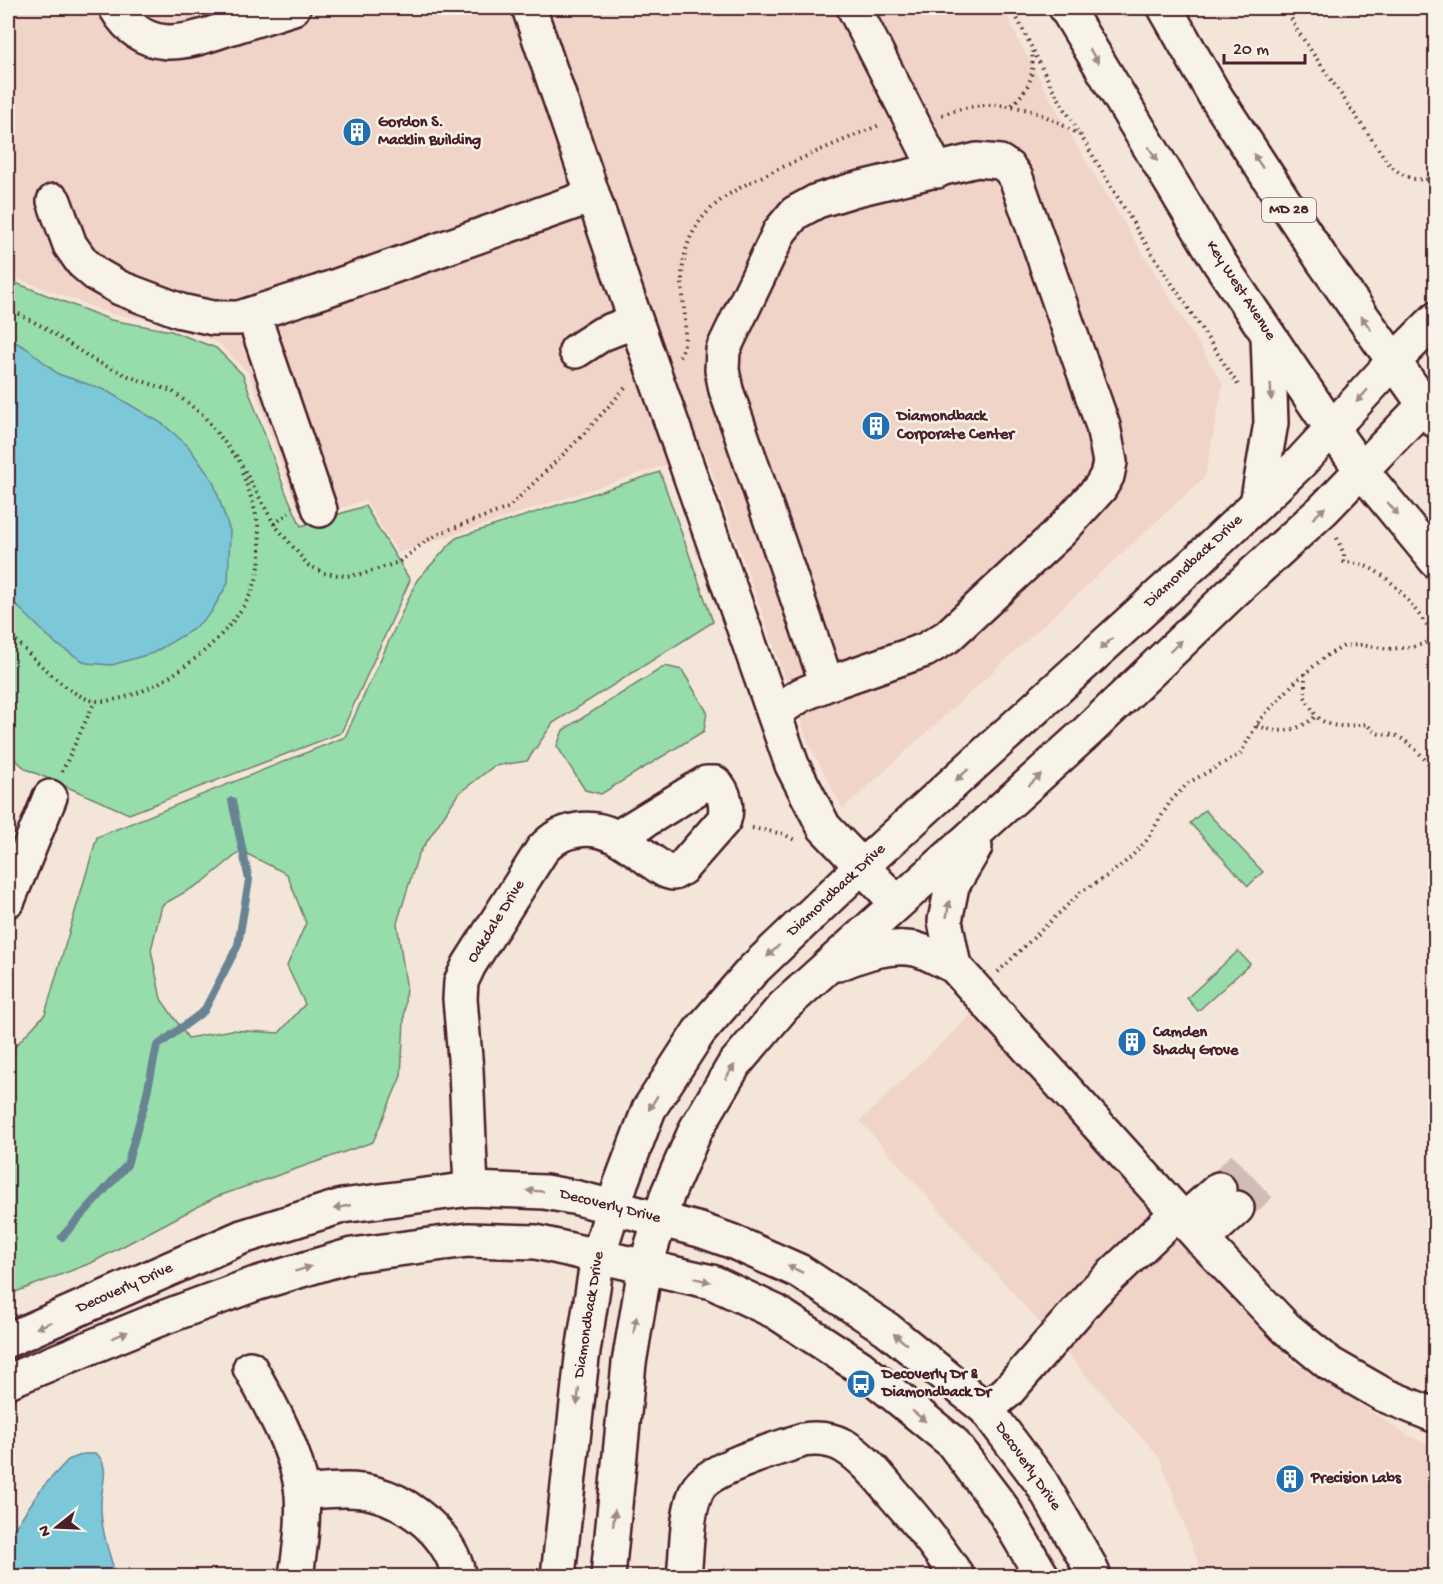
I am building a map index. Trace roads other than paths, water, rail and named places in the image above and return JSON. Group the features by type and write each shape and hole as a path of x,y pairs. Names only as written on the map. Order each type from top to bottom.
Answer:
{"street":[{"path":"116,8 125,22 136,32 170,43 197,39 293,8"},
{"path":"529,8 635,321 792,765 824,827 897,903"},
{"path":"854,8 936,171"},
{"name":"Key West Avenue","path":"1066,8 1071,20 1219,261 1362,471 1436,561"},
{"name":"MD 28","path":"1166,11 1214,93 1323,261 1393,362 1432,406"},
{"path":"774,713 801,695 925,650 946,637 1061,531 1100,488 1107,476 1110,462 1104,426 1016,178 1009,168 1000,162 977,160 853,190 817,201 795,213 780,231 723,350 722,370 726,390 827,684"},
{"path":"54,201 70,245 82,262 97,275 120,288 181,310 213,318 239,318 592,196"},
{"path":"253,314 305,511"},
{"name":"Diamondback Drive","path":"558,1576 582,1358 598,1256 649,1109 699,1032 752,971 861,867 1257,504 1436,319"},
{"path":"576,351 602,334 635,321"},
{"path":"1257,504 1271,423 1268,333"},
{"path":"608,1576 629,1363 645,1268 659,1219 696,1129 734,1065 784,1006 1001,811 1432,406"},
{"name":"Oakdale Drive","path":"471,1189 466,1070 460,999 461,982 469,965 551,839 564,832 583,829 602,831 618,837 664,870 674,873 682,868 724,820 727,812 721,789 715,783 710,782 618,837"},
{"path":"8,898 50,797"},
{"path":"954,966 945,921 952,886 968,855 1001,811"},
{"path":"828,968 862,954 884,949 915,949 954,966 1188,1224 1286,1328 1330,1364 1384,1395 1436,1416"},
{"name":"Decoverly Drive","path":"8,1340 140,1284 242,1237 342,1206 471,1189 544,1191 578,1197 730,1241 799,1271 887,1329 986,1409 1041,1482 1094,1576"},
{"path":"986,1409 1007,1392 1094,1292 1228,1198"},
{"path":"8,1381 157,1320 255,1284 352,1255 468,1240 536,1242 712,1282 776,1312 860,1368 952,1442 1002,1508 1042,1576"},
{"path":"140,1284 157,1320"},
{"path":"250,1368 289,1445 302,1493 302,1536 296,1576"},
{"path":"684,1576 692,1507 703,1482 714,1473 728,1467 812,1438 828,1440 844,1446 866,1464 923,1528 957,1576"},
{"path":"302,1493 338,1490 376,1494 405,1506 429,1525 449,1549 459,1576"}],"water":[{"path":"8,338 28,349 58,374 105,390 163,424 188,446 213,481 230,531 228,583 210,614 192,630 153,653 112,665 86,663 56,644 8,597"},
{"path":"84,1454 97,1454 104,1465 102,1521 116,1576 8,1576 8,1540 14,1529 41,1489 68,1460"}],"waterway":[{"path":"62,1237 127,1165 145,1102 157,1046 204,1011 238,945 249,880 232,801"}],"tunnel":[{"path":"1219,1189 1251,1158"},
{"path":"1237,1208 1269,1178"}],"place":[{"name":"Gordon S. Macklin Building","path":"357,132"},
{"name":"Diamondback Corporate Center","path":"876,426"},
{"name":"Camden Shady Grove","path":"1132,1042"},
{"name":"Decoverly Dr & Diamondback Dr","path":"861,1384"},
{"name":"Precision Labs","path":"1290,1479"}]}
